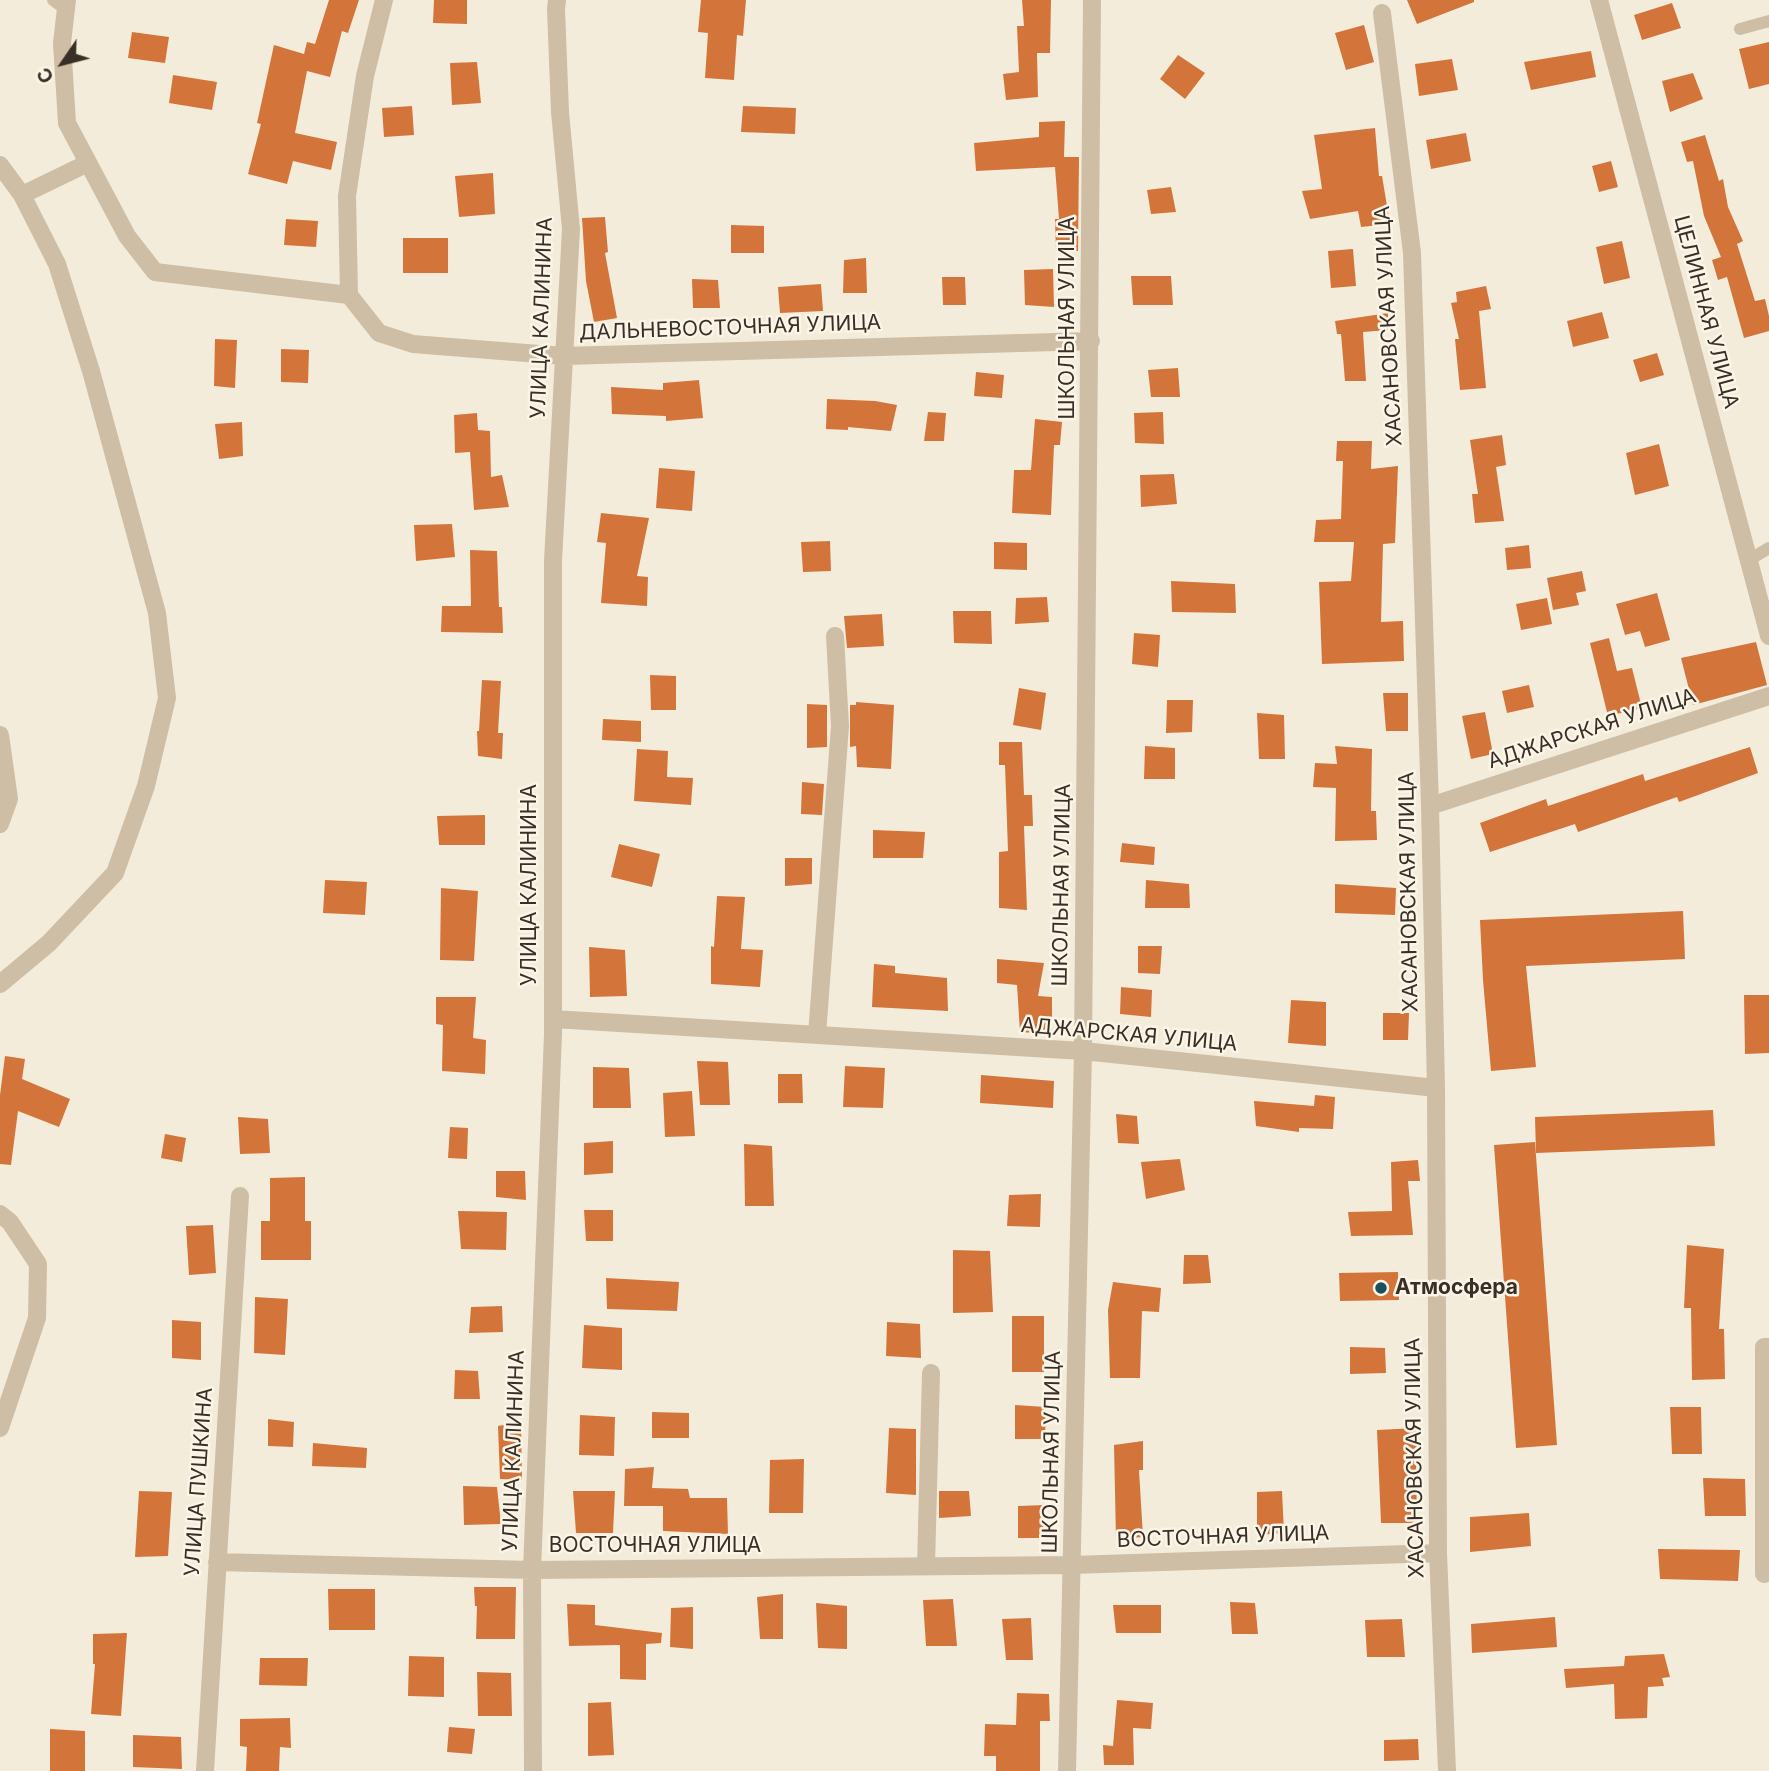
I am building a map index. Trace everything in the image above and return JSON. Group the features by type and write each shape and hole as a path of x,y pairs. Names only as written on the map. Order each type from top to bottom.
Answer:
{"street":[{"path":"62,3 67,122 127,236 155,272 349,295 347,196 365,76 384,0"},
{"name":"УЛИЦА КАЛИНИНА","path":"533,1771 532,1570 553,1019 553,561 571,229 560,112 557,0"},
{"name":"ШКОЛЬНАЯ УЛИЦА","path":"1067,1771 1083,1051 1092,0"},
{"name":"ЦЕЛИННАЯ УЛИЦА","path":"1599,0 1769,636"},
{"name":"ХАСАНОВСКАЯ УЛИЦА","path":"1382,13 1412,253 1430,806 1436,1088 1438,1553 1447,1771"},
{"path":"22,195 89,163"},
{"path":"0,164 22,195 57,264 91,371 158,613 167,698 146,786 116,873 49,943 0,984"},
{"name":"ДАЛЬНЕВОСТОЧНАЯ УЛИЦА","path":"349,295 379,333 413,344 564,356 1091,341"},
{"path":"817,1035 840,726 835,636"},
{"name":"АДЖАРСКАЯ УЛИЦА","path":"1430,806 1769,696"},
{"path":"0,735 9,799 0,824"},
{"name":"АДЖАРСКАЯ УЛИЦА","path":"553,1019 1083,1051 1436,1088"},
{"name":"УЛИЦА ПУШКИНА","path":"205,1771 240,1196"},
{"path":"0,1214 10,1222 38,1264 37,1318 0,1429"},
{"path":"1764,1574 1764,1347 1769,1347"},
{"path":"926,1566 931,1373"},
{"name":"ВОСТОЧНАЯ УЛИЦА","path":"217,1562 532,1570 1072,1565 1438,1553"}],"lane":[{"path":"1740,29 1769,21"},
{"path":"1749,560 1769,548"}],"building":[{"path":"329,0 359,0 348,33 342,31 330,77 307,71 295,133 337,142 331,170 293,161 287,184 248,174 261,124 257,123 274,45 304,54 307,42 315,44"},
{"path":"434,0 467,0 467,24 433,23"},
{"path":"701,0 746,0 743,36 737,35 734,80 705,78 708,33 698,32"},
{"path":"1022,0 1051,0 1050,53 1037,53 1038,97 1006,100 1003,74 1019,72 1017,26 1024,26"},
{"path":"1407,0 1474,0 1474,2 1417,24"},
{"path":"1672,3 1681,28 1642,40 1634,15"},
{"path":"1364,25 1374,62 1346,70 1335,33"},
{"path":"132,32 169,37 165,63 128,58"},
{"path":"1769,42 1769,84 1749,89 1739,49"},
{"path":"1591,51 1596,77 1531,90 1524,62"},
{"path":"1178,55 1205,73 1185,99 1160,79"},
{"path":"1452,59 1458,90 1419,96 1415,64"},
{"path":"477,62 481,103 452,105 450,63"},
{"path":"1693,73 1703,99 1670,112 1662,81"},
{"path":"173,75 217,82 212,110 169,103"},
{"path":"412,106 414,135 384,137 382,108"},
{"path":"743,106 796,108 795,134 741,132"},
{"path":"1065,121 1064,157 1079,157 1078,251 1056,252 1055,219 1059,219 1055,167 976,171 974,143 1039,137 1039,122"},
{"path":"1375,128 1379,176 1382,176 1390,224 1361,227 1358,211 1310,219 1302,191 1322,189 1314,135"},
{"path":"1466,133 1471,161 1431,169 1426,140"},
{"path":"1705,135 1719,181 1723,179 1728,207 1743,241 1737,244 1755,301 1765,299 1769,316 1769,331 1744,338 1727,277 1718,280 1712,260 1721,257 1704,216 1693,161 1687,162 1681,142"},
{"path":"1611,161 1618,187 1599,192 1592,166"},
{"path":"493,173 495,214 459,217 455,176"},
{"path":"1171,187 1176,212 1151,214 1147,190"},
{"path":"605,217 608,252 605,253 617,318 594,322 586,281 582,218"},
{"path":"286,219 318,221 316,247 284,245"},
{"path":"731,225 764,226 764,253 731,253"},
{"path":"403,238 448,238 448,273 403,273"},
{"path":"1622,241 1630,278 1604,284 1596,247"},
{"path":"1353,249 1356,286 1331,288 1328,251"},
{"path":"866,258 867,293 843,293 844,260"},
{"path":"1053,269 1054,307 1025,305 1024,270"},
{"path":"1131,276 1171,276 1173,305 1133,305"},
{"path":"942,277 965,277 966,305 943,305"},
{"path":"692,279 718,280 720,308 693,308"},
{"path":"821,284 823,311 780,313 778,287"},
{"path":"1486,286 1491,309 1479,311 1486,388 1460,390 1455,339 1459,339 1451,303 1457,302 1456,292"},
{"path":"1602,312 1609,338 1573,347 1567,321"},
{"path":"1388,313 1388,330 1363,332 1366,381 1345,381 1341,334 1337,334 1335,321"},
{"path":"215,339 237,340 235,388 214,386"},
{"path":"281,349 309,350 308,383 281,382"},
{"path":"1657,353 1664,375 1640,382 1633,360"},
{"path":"1178,368 1180,397 1151,397 1148,370"},
{"path":"976,372 1004,375 1002,398 974,396"},
{"path":"699,380 703,418 666,421 666,416 612,414 611,387 663,390 663,383"},
{"path":"827,399 875,401 897,405 891,431 848,427 848,430 826,429"},
{"path":"928,412 946,413 944,441 924,441"},
{"path":"1163,412 1164,444 1135,443 1134,413"},
{"path":"477,413 478,430 490,431 491,477 502,475 509,507 474,510 470,452 455,453 454,415"},
{"path":"1035,419 1062,422 1060,445 1054,445 1051,515 1012,513 1014,470 1031,470"},
{"path":"242,422 243,456 219,459 215,424"},
{"path":"1502,435 1506,465 1496,467 1504,521 1475,523 1472,494 1478,494 1470,440"},
{"path":"1337,441 1372,441 1371,469 1398,466 1395,543 1383,544 1381,622 1403,621 1404,661 1322,664 1319,582 1351,581 1354,542 1314,542 1316,520 1341,519 1343,461 1336,461"},
{"path":"1659,444 1669,486 1635,495 1626,453"},
{"path":"659,468 695,471 692,511 656,508"},
{"path":"1174,474 1177,504 1141,507 1140,475"},
{"path":"601,513 649,518 637,576 648,577 647,606 601,603 606,543 597,542"},
{"path":"452,524 455,557 416,561 414,525"},
{"path":"830,541 831,571 803,572 801,542"},
{"path":"994,542 1027,543 1027,570 994,569"},
{"path":"1529,545 1531,568 1507,570 1505,548"},
{"path":"470,550 497,551 503,633 441,632 442,606 471,606"},
{"path":"1582,571 1586,591 1576,593 1579,605 1553,610 1547,578"},
{"path":"1171,581 1235,584 1236,613 1172,612"},
{"path":"1657,593 1670,640 1645,647 1640,631 1625,635 1616,604"},
{"path":"1047,597 1049,622 1015,624 1016,598"},
{"path":"1547,598 1552,624 1521,630 1516,604"},
{"path":"953,611 991,611 992,644 954,643"},
{"path":"882,614 884,646 847,648 844,616"},
{"path":"1134,633 1160,635 1158,667 1132,664"},
{"path":"1609,638 1617,671 1632,668 1642,708 1608,716 1590,643"},
{"path":"1756,642 1767,685 1693,705 1681,658"},
{"path":"650,675 676,676 676,710 651,710"},
{"path":"482,680 501,681 498,733 503,733 502,759 478,756 477,731"},
{"path":"1529,685 1534,707 1507,713 1502,691"},
{"path":"1019,688 1046,693 1041,730 1013,725"},
{"path":"1383,693 1408,693 1408,731 1386,731"},
{"path":"1167,700 1193,700 1192,732 1166,733"},
{"path":"856,702 894,705 891,769 857,767 856,746 850,747 850,705 856,705"},
{"path":"807,704 827,705 827,747 807,748"},
{"path":"1485,712 1493,754 1471,759 1462,716"},
{"path":"1257,713 1284,715 1285,759 1259,759"},
{"path":"603,719 641,721 641,742 602,740"},
{"path":"999,742 1022,742 1024,795 1032,795 1033,826 1024,826 1027,910 999,908 999,852 1008,851 1005,765 999,765"},
{"path":"1145,746 1175,748 1175,779 1144,779"},
{"path":"1335,746 1372,749 1371,811 1376,811 1377,840 1335,841 1336,788 1313,787 1315,763 1337,764"},
{"path":"1750,747 1758,773 1679,802 1677,797 1578,832 1575,824 1490,852 1480,823 1546,799 1548,806 1643,774 1645,781"},
{"path":"637,749 668,751 667,777 693,778 691,805 634,801"},
{"path":"802,782 824,784 822,815 801,814"},
{"path":"485,815 485,845 439,845 437,816"},
{"path":"873,830 925,832 923,858 873,858"},
{"path":"1122,843 1155,847 1154,865 1120,862"},
{"path":"619,844 660,854 652,887 611,877"},
{"path":"785,858 812,858 812,884 785,886"},
{"path":"325,880 367,882 365,915 323,913"},
{"path":"1146,880 1189,884 1190,908 1145,908"},
{"path":"1335,884 1396,888 1395,915 1335,913"},
{"path":"441,888 478,891 474,961 440,960"},
{"path":"717,896 745,897 741,949 763,950 760,987 711,984 711,946 714,947"},
{"path":"1683,911 1685,959 1526,966 1536,1067 1491,1071 1480,920"},
{"path":"1138,946 1162,946 1160,974 1138,973"},
{"path":"589,947 625,950 627,996 590,997"},
{"path":"997,959 1044,963 1038,996 1052,997 1052,1034 1020,1032 1017,985 997,983"},
{"path":"874,964 895,966 895,973 947,978 948,1011 872,1007"},
{"path":"1121,987 1152,990 1151,1017 1120,1014"},
{"path":"1744,995 1769,995 1769,1053 1745,1054"},
{"path":"436,997 476,997 473,1038 486,1040 485,1074 442,1071 443,1025 436,1024"},
{"path":"1291,1000 1326,1002 1326,1046 1288,1043"},
{"path":"1383,1013 1409,1013 1408,1040 1383,1040"},
{"path":"5,1056 25,1059 22,1079 70,1099 59,1127 18,1111 11,1165 0,1164 0,1095"},
{"path":"697,1061 728,1062 730,1105 700,1105"},
{"path":"845,1066 885,1068 883,1108 843,1107"},
{"path":"593,1067 629,1068 631,1108 593,1108"},
{"path":"778,1074 802,1074 803,1103 778,1103"},
{"path":"981,1075 1054,1081 1053,1108 980,1103"},
{"path":"692,1091 695,1136 665,1137 663,1093"},
{"path":"1315,1095 1335,1097 1333,1129 1299,1128 1299,1132 1256,1126 1254,1101 1314,1106"},
{"path":"1713,1110 1715,1146 1536,1153 1535,1117"},
{"path":"1116,1114 1137,1116 1139,1144 1118,1143"},
{"path":"238,1117 268,1119 270,1153 240,1154"},
{"path":"450,1127 468,1128 467,1159 448,1158"},
{"path":"165,1134 186,1138 182,1162 161,1158"},
{"path":"613,1141 613,1173 584,1175 584,1143"},
{"path":"1535,1142 1557,1445 1516,1448 1494,1145"},
{"path":"744,1144 772,1146 774,1206 745,1206"},
{"path":"1180,1159 1185,1190 1146,1199 1141,1162"},
{"path":"1418,1160 1420,1181 1408,1181 1413,1235 1351,1236 1348,1212 1392,1211 1391,1162"},
{"path":"496,1171 525,1171 526,1200 496,1197"},
{"path":"305,1177 305,1221 311,1221 311,1260 261,1260 261,1221 270,1221 270,1178"},
{"path":"1041,1194 1040,1227 1007,1226 1009,1195"},
{"path":"584,1210 613,1210 613,1241 586,1241"},
{"path":"458,1211 507,1212 506,1250 461,1249"},
{"path":"213,1225 216,1273 189,1275 186,1226"},
{"path":"1687,1245 1724,1249 1719,1329 1724,1329 1725,1379 1692,1380 1691,1308 1684,1308"},
{"path":"953,1250 990,1251 993,1312 953,1313"},
{"path":"1184,1255 1208,1255 1211,1283 1183,1284"},
{"path":"1398,1272 1399,1300 1340,1301 1339,1273"},
{"path":"606,1278 679,1282 677,1311 607,1309"},
{"path":"1113,1282 1161,1288 1159,1312 1142,1311 1140,1378 1110,1378 1108,1310"},
{"path":"255,1297 288,1299 285,1355 254,1353"},
{"path":"502,1306 503,1332 469,1333 471,1307"},
{"path":"1012,1316 1044,1316 1044,1372 1012,1372"},
{"path":"172,1320 201,1322 201,1360 172,1358"},
{"path":"887,1322 920,1324 921,1358 886,1356"},
{"path":"584,1325 622,1328 622,1370 582,1368"},
{"path":"1350,1347 1385,1348 1386,1373 1350,1374"},
{"path":"455,1370 478,1371 480,1399 454,1399"},
{"path":"1015,1405 1046,1407 1045,1439 1015,1439"},
{"path":"1670,1407 1701,1407 1702,1454 1672,1454"},
{"path":"652,1412 689,1413 689,1438 652,1438"},
{"path":"580,1415 615,1417 614,1456 579,1455"},
{"path":"268,1419 294,1422 293,1447 268,1446"},
{"path":"521,1422 522,1480 500,1479 498,1426"},
{"path":"889,1428 916,1429 916,1495 886,1493"},
{"path":"1417,1428 1420,1461 1416,1461 1417,1523 1381,1523 1377,1430"},
{"path":"1143,1441 1143,1470 1139,1470 1143,1537 1116,1539 1114,1445"},
{"path":"313,1443 367,1448 366,1468 312,1466"},
{"path":"804,1459 803,1513 769,1513 770,1460"},
{"path":"654,1467 652,1488 688,1489 690,1498 727,1498 728,1534 663,1531 663,1506 624,1506 625,1469"},
{"path":"1703,1478 1745,1479 1746,1516 1705,1516"},
{"path":"463,1486 497,1487 501,1524 464,1525"},
{"path":"139,1491 172,1492 168,1556 135,1557"},
{"path":"573,1491 615,1491 613,1533 576,1533"},
{"path":"939,1491 969,1491 971,1516 939,1518"},
{"path":"1282,1491 1284,1533 1257,1535 1257,1492"},
{"path":"1045,1505 1046,1538 1018,1538 1018,1506"},
{"path":"1529,1513 1531,1546 1470,1552 1470,1517"},
{"path":"1658,1549 1740,1550 1738,1581 1660,1579"},
{"path":"474,1587 516,1587 515,1639 476,1639 477,1606"},
{"path":"328,1589 375,1589 375,1630 329,1630"},
{"path":"783,1594 783,1639 760,1639 757,1597"},
{"path":"953,1599 957,1646 926,1646 923,1600"},
{"path":"1230,1602 1255,1603 1258,1634 1232,1634"},
{"path":"816,1603 847,1606 847,1649 818,1648"},
{"path":"567,1604 595,1605 595,1625 662,1633 661,1643 646,1644 646,1680 620,1679 620,1645 569,1646"},
{"path":"1113,1605 1161,1605 1161,1633 1116,1633"},
{"path":"693,1607 693,1649 670,1647 671,1608"},
{"path":"1555,1617 1557,1647 1472,1653 1471,1624"},
{"path":"1031,1618 1033,1660 1006,1660 1002,1619"},
{"path":"1402,1619 1405,1657 1367,1657 1365,1620"},
{"path":"127,1633 121,1716 91,1714 95,1664 93,1634"},
{"path":"1664,1654 1670,1677 1662,1678 1664,1686 1648,1687 1647,1718 1615,1719 1614,1684 1566,1688 1564,1669 1624,1666 1625,1656"},
{"path":"409,1656 444,1657 444,1697 408,1696"},
{"path":"260,1658 308,1658 307,1686 259,1685"},
{"path":"477,1672 511,1673 512,1716 478,1716"},
{"path":"1017,1693 1049,1694 1050,1721 1040,1721 1040,1771 996,1771 996,1756 984,1756 985,1724 1016,1725"},
{"path":"1117,1700 1153,1703 1151,1729 1133,1728 1134,1765 1104,1765 1103,1745 1113,1746"},
{"path":"611,1702 614,1755 588,1756 588,1703"},
{"path":"290,1718 291,1748 280,1747 279,1771 246,1771 247,1747 240,1746 240,1719"},
{"path":"449,1727 475,1729 472,1754 447,1752"},
{"path":"50,1729 85,1731 85,1771 50,1771"},
{"path":"133,1735 181,1737 182,1769 133,1767"},
{"path":"1418,1739 1419,1760 1384,1761 1384,1740"}],"place":[{"name":"Атмосфера","path":"1381,1288"}]}
